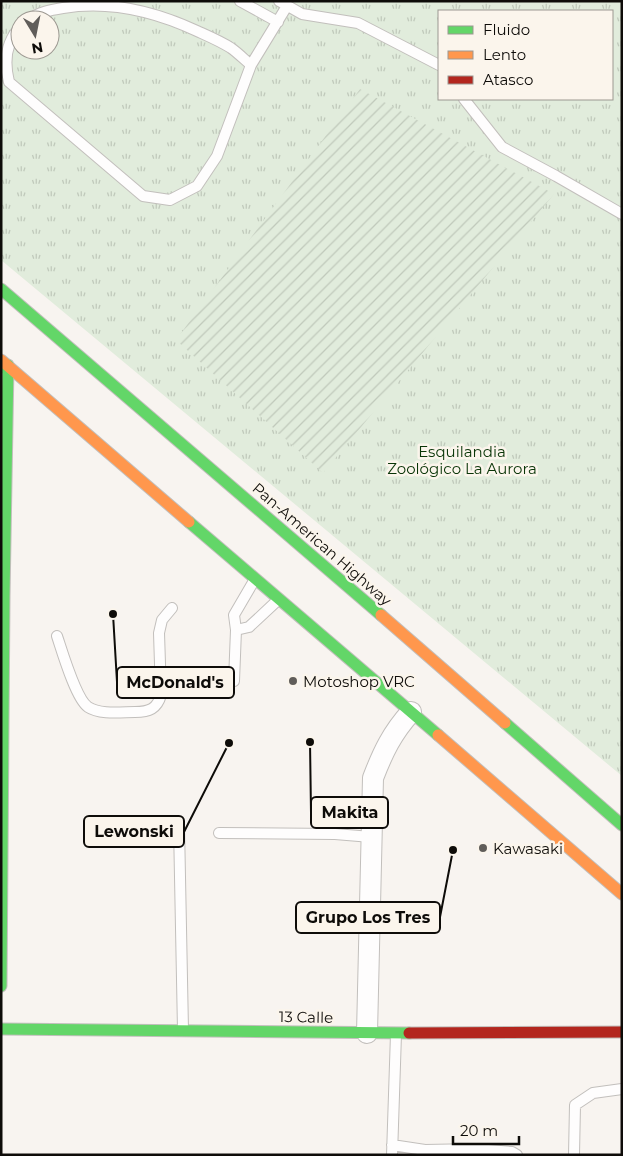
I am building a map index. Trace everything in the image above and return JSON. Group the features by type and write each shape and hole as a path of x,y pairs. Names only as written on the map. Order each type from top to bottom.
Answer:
{"main road":[{"name":"Pan-American Highway","path":"1,289 338,577 622,825"},
{"path":"3,365 622,894"},
{"path":"1,986 4,607 3,365"},
{"name":"13 Calle","path":"1,1029 367,1033 622,1030"}],"street":[{"path":"367,1033 372,778 383,750 398,727 411,712"}],"lane":[{"path":"240,1 278,22"},
{"path":"10,44 6,71 9,82 143,196 170,200 197,186 217,156 251,66 278,22 283,3 302,14 358,23 438,64"},
{"path":"53,10 71,6 106,4 126,6 166,17 230,48 251,66"},
{"path":"465,100 502,147 622,214"},
{"path":"234,681 236,630 234,615 255,579"},
{"path":"236,630 249,626 279,599"},
{"path":"57,636 76,687 82,700 88,707 99,712 151,710 158,704 161,695 159,633 162,620 172,608"},
{"path":"179,826 183,1031"},
{"path":"219,833 335,834 371,837"},
{"path":"396,1032 392,1150 512,1152 517,1155"},
{"path":"574,1155 575,1105 593,1093 622,1089"}],"green space":[{"name":"Esquilandia Zoológico La Aurora","path":"1,1 622,1 622,776 1,260"},
{"path":"360,89 554,194 323,473 176,340"}],"traffic: fast":[{"path":"1,289 381,615"},
{"path":"1,368 8,365 1,986"},
{"path":"189,522 438,735"},
{"path":"505,723 622,825"},
{"path":"1,1029 409,1033"}],"traffic: slow":[{"path":"1,360 189,522"},
{"path":"381,615 505,723"},
{"path":"438,735 622,894"}],"traffic: jam":[{"path":"409,1033 622,1032"}],"place":[{"name":"McDonald's","path":"113,614"},
{"name":"Motoshop VRC","path":"293,681"},
{"name":"Makita","path":"310,742"},
{"name":"Lewonski","path":"229,743"},
{"name":"Kawasaki","path":"483,848"},
{"name":"Grupo Los Tres","path":"453,850"}]}
